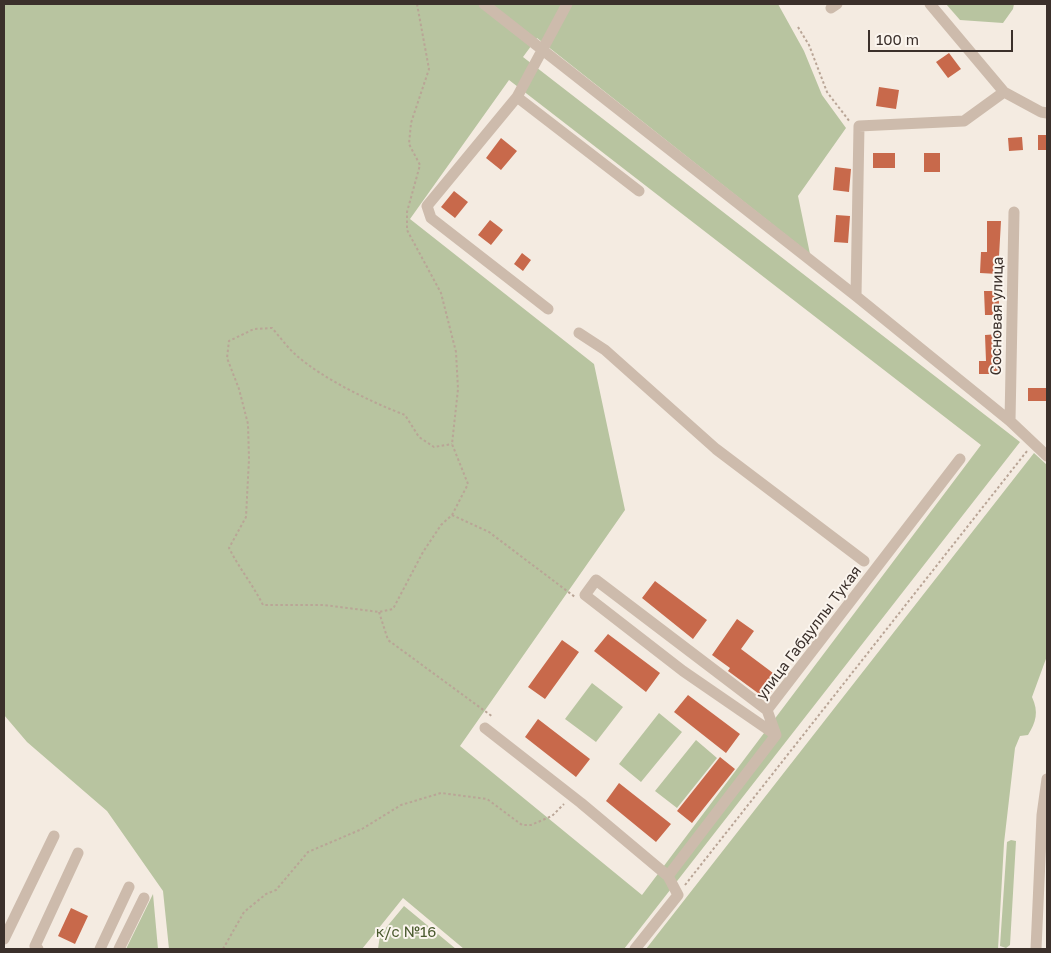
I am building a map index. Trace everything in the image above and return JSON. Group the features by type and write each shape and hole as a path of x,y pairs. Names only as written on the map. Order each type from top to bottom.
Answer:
{"street":[{"path":"484,4 856,296 1010,421 1047,456"},
{"path":"548,310 431,218 427,206 517,97 541,48 567,4"},
{"path":"930,4 1004,92 1041,112 1047,113"},
{"path":"856,296 859,126 964,121 1004,92"},
{"path":"517,97 639,191"},
{"name":"Сосновая улица","path":"1010,421 1014,212"},
{"path":"579,333 605,350 716,449 864,561"},
{"name":"улица Габдуллы Тукая","path":"776,736 766,710 960,459"},
{"path":"668,876 776,736 683,670 585,595 596,580 766,710"},
{"path":"485,728 577,799 668,876 678,895 635,949"},
{"path":"1036,949 1042,815 1047,779"},
{"path":"4,938 54,836"},
{"path":"38,949 35,946 78,853"},
{"path":"100,949 129,887"},
{"path":"119,949 144,898"}],"path":[{"path":"798,27 809,45 827,92 854,127 859,126"},
{"path":"272,328 296,355 333,382 381,406 406,415 419,437 434,447 452,444 468,484 452,515 441,525 423,552 393,609 380,612 324,605 263,605 251,582 235,561 229,548 246,517 248,424 239,389 227,358 229,341 254,329 272,328"},
{"path":"678,895 1033,443"},
{"path":"452,515 489,532 581,601"},
{"path":"380,612 388,640 493,717"},
{"path":"223,949 244,912 266,894 276,890 308,852 362,829 401,805 441,793 487,799 522,825 531,826 552,816 577,799"}],"green space":[{"path":"4,4 778,4 804,51 822,95 846,128 798,196 810,254 537,38 523,57 1020,442 624,949 464,949 403,898 362,949 169,949 163,891 107,811 27,742 4,715","holes":["509,80 981,445 642,895 460,746 625,510 594,364 410,219"]},
{"path":"946,4 1014,4 1013,9 1003,23 960,20"},
{"path":"1034,453 1047,465 1047,656 1032,697 1036,712 1035,721 1028,735 1020,736 1015,748 1004,843 998,949 646,949"},
{"path":"592,683 623,707 596,742 565,719"},
{"path":"659,713 682,732 641,782 619,764"},
{"path":"696,740 717,758 677,808 655,791"},
{"path":"1011,840 1016,841 1010,945 1006,948 1000,946 1007,842"},
{"path":"153,894 158,949 126,949"},
{"name":"к/с №16","path":"404,906 456,949 378,949 380,935"}],"building":[{"path":"949,53 961,69 948,78 936,62"},
{"path":"879,87 899,90 896,109 876,106"},
{"path":"1038,135 1047,135 1047,150 1038,150"},
{"path":"1022,137 1023,150 1009,151 1008,138"},
{"path":"501,138 517,151 501,170 486,158"},
{"path":"873,153 895,153 895,168 873,168"},
{"path":"924,153 940,153 940,172 924,172"},
{"path":"835,167 851,169 849,192 833,190"},
{"path":"454,191 468,202 455,218 441,207"},
{"path":"836,215 850,216 848,243 834,242"},
{"path":"490,220 503,230 491,245 478,235"},
{"path":"987,221 1001,221 998,274 980,273 981,252 987,252"},
{"path":"522,253 531,260 523,271 514,264"},
{"path":"984,291 998,291 1000,315 985,315"},
{"path":"999,334 998,374 979,374 979,361 986,361 985,335"},
{"path":"1028,388 1047,388 1047,401 1028,401"},
{"path":"655,581 707,620 693,639 642,598"},
{"path":"737,619 754,631 741,649 781,679 766,699 728,671 730,668 712,655"},
{"path":"608,634 660,673 646,692 594,651"},
{"path":"562,640 579,652 545,699 528,687"},
{"path":"688,695 740,734 726,753 674,712"},
{"path":"538,719 590,759 576,777 525,737"},
{"path":"720,757 735,769 692,823 677,811"},
{"path":"619,783 671,824 656,842 606,801"},
{"path":"71,908 88,916 75,944 58,936"}]}
